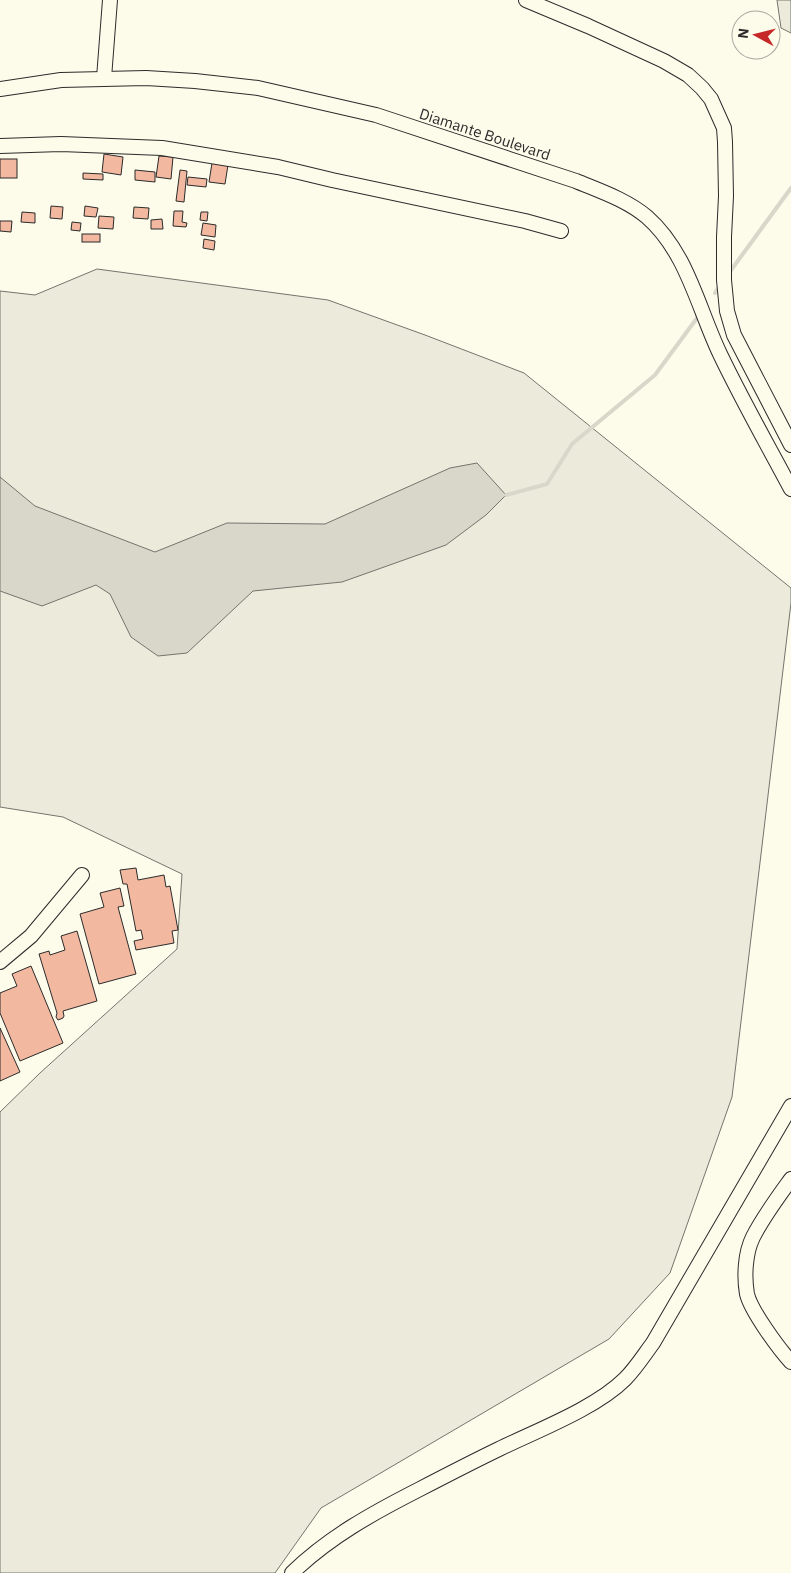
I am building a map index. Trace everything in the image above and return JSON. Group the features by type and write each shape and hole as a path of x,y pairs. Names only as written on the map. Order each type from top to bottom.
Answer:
{"street":[{"path":"104,78 110,0"},
{"path":"526,0 664,61 688,75 712,99 724,128 725,142 724,280 727,311 734,335 791,445"},
{"name":"Diamante Boulevard","path":"0,89 61,80 104,78 186,80 258,88 376,115 576,181 608,194 646,217 660,231 676,252 735,385 791,488"},
{"path":"0,146 62,144 162,148 278,167 561,230"},
{"path":"0,962 31,936 82,875"},
{"path":"292,1573 306,1559 334,1537 382,1508 601,1398 624,1380 653,1343 791,1106"},
{"path":"791,1179 752,1238 745,1270 748,1296 764,1326 791,1362"}],"shaded area":[{"path":"777,0 791,0 791,33 781,28 781,10 778,10"},
{"path":"97,269 328,300 524,373 791,588 791,603 732,1097 670,1273 609,1339 321,1508 275,1573 0,1573 0,1112 40,1073 177,949 182,874 63,817 0,807 0,291 35,295"},
{"path":"477,463 506,495 486,515 446,545 342,582 253,591 187,653 158,656 131,637 110,594 96,585 42,606 0,591 0,477 35,506 155,552 227,523 325,524 450,468"}],"building":[{"path":"104,154 123,157 121,175 102,172"},
{"path":"159,156 173,157 171,179 156,177"},
{"path":"0,159 17,159 17,178 0,178"},
{"path":"212,163 228,165 225,184 209,182"},
{"path":"135,170 155,172 155,182 135,180"},
{"path":"180,170 187,171 184,202 176,201"},
{"path":"83,173 103,174 103,180 83,179"},
{"path":"188,177 207,179 206,187 187,185"},
{"path":"51,206 63,207 62,219 50,218"},
{"path":"85,206 98,208 96,217 84,216"},
{"path":"134,207 149,208 148,219 133,218"},
{"path":"174,211 183,211 182,222 187,223 186,227 173,226"},
{"path":"22,212 35,213 35,223 21,222"},
{"path":"201,212 208,212 207,221 200,220"},
{"path":"99,216 114,217 113,229 98,228"},
{"path":"162,219 163,229 151,229 151,220"},
{"path":"0,221 12,221 11,232 0,231"},
{"path":"72,222 81,223 80,231 71,230"},
{"path":"203,223 216,225 215,237 201,235"},
{"path":"82,234 100,234 100,242 82,242"},
{"path":"204,239 215,241 214,250 203,248"},
{"path":"136,868 138,880 164,875 166,887 170,886 178,930 172,931 174,943 136,950 134,941 143,939 141,930 136,931 127,884 123,884 120,870"},
{"path":"120,888 124,906 118,907 136,974 99,984 80,914 104,907 100,893"},
{"path":"77,931 97,1001 63,1011 63,1018 58,1020 39,954 49,951 50,955 65,950 61,936"},
{"path":"31,966 63,1043 20,1061 0,1013 0,993 17,986 12,974"},
{"path":"0,1028 20,1072 0,1081"}],"waterway":[{"path":"729,273 791,188"},
{"path":"715,293 720,285"},
{"path":"506,495 547,484 572,444 655,375 700,314"}]}
